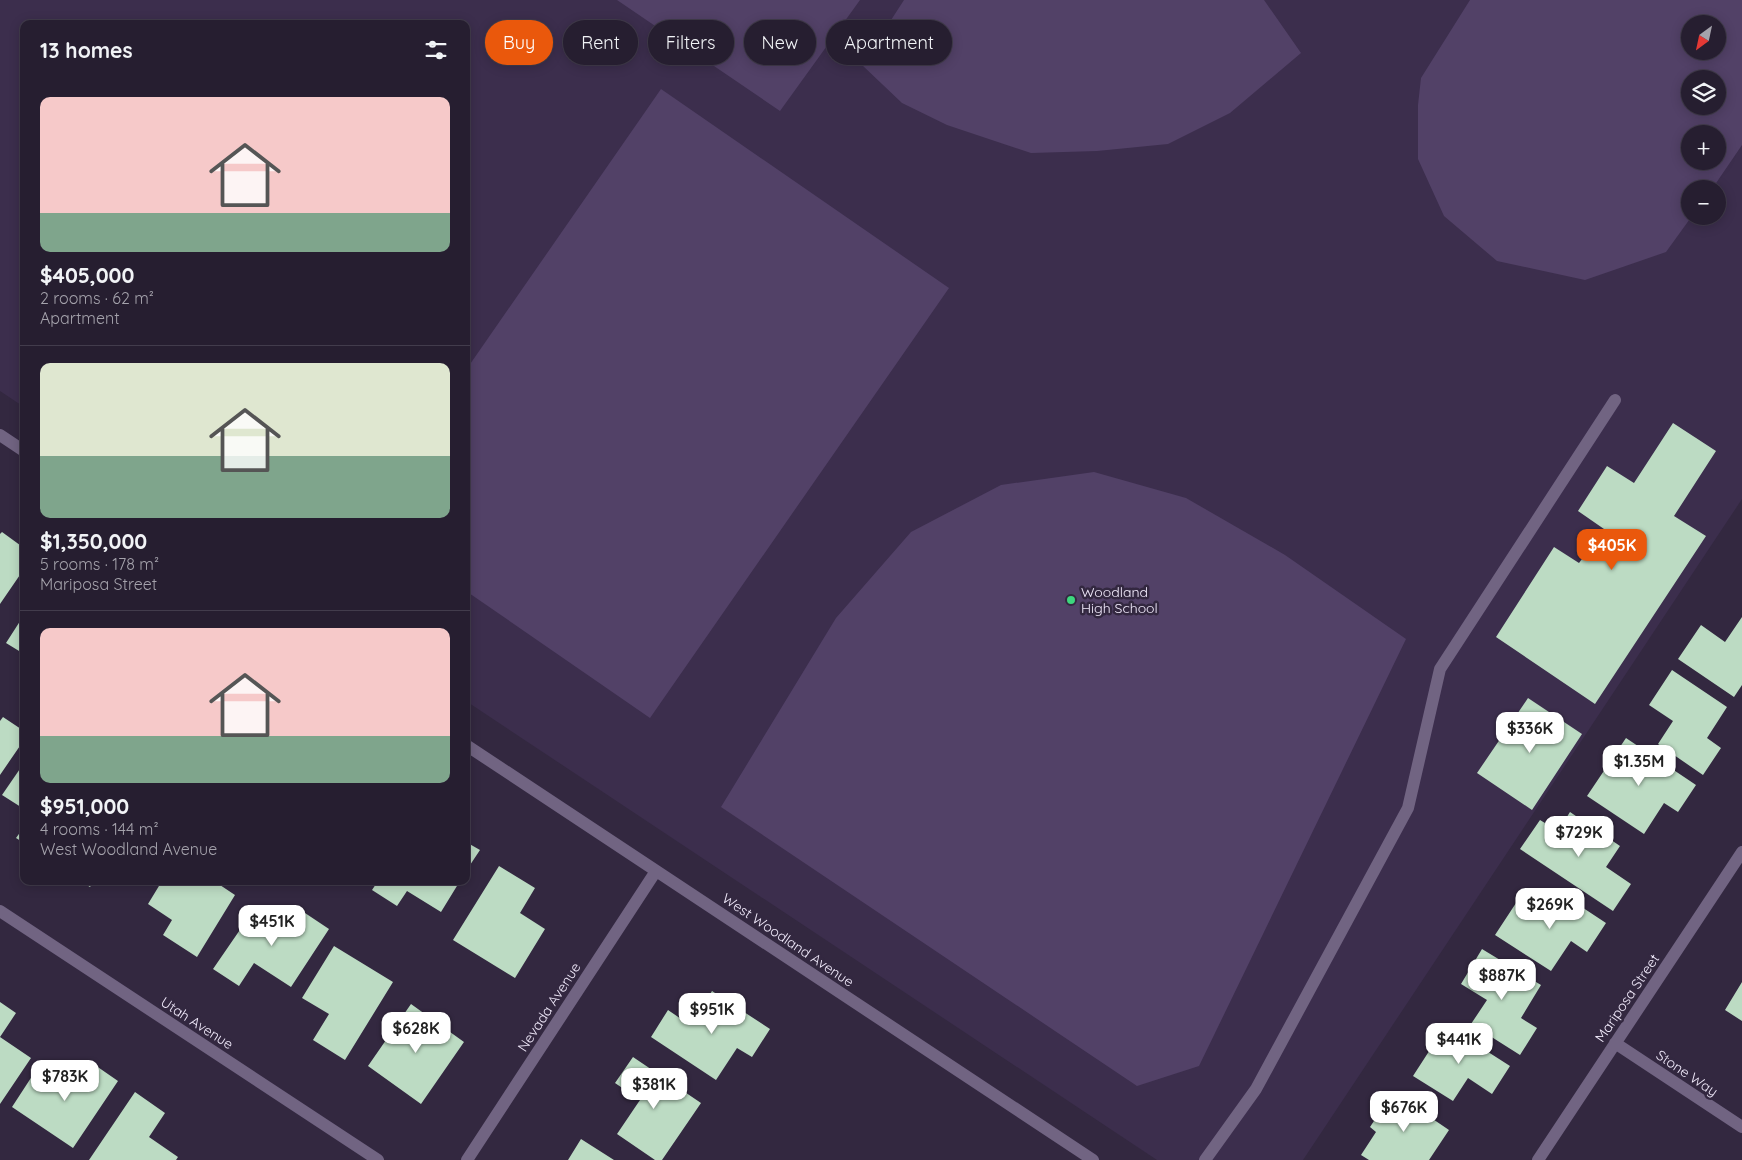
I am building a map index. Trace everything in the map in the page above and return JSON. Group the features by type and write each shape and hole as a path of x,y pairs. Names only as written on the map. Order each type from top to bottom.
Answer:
{"street":[{"path":"1205,1160 1256,1089 1408,808 1440,669 1615,400"},
{"path":"0,436 20,448"},
{"name":"West Woodland Avenue","path":"470,748 1093,1160"},
{"name":"Mariposa Street","path":"1538,1160 1742,852"},
{"name":"Nevada Avenue","path":"467,1160 656,870"},
{"name":"Utah Avenue","path":"0,911 378,1160"},
{"name":"Stone Way","path":"1615,1043 1742,1127"}],"shaded area":[{"name":"Woodland High School","path":"0,0 1742,0 1742,499 1303,1160 1157,1160 470,704 470,20 20,20 20,404 0,391"},
{"path":"617,0 860,0 846,20 826,20 826,47 816,61 816,20 744,20 744,65 813,65 780,111 712,65 734,65 734,20 648,21"},
{"path":"904,0 1264,0 1301,53 1230,113 1168,144 1097,151 1031,153 947,125 902,103 862,65 952,65 952,20 891,20"},
{"path":"1470,0 1742,0 1742,145 1726,168 1726,125 1681,125 1681,170 1725,170 1718,180 1681,180 1681,225 1686,225 1666,252 1585,280 1497,261 1444,216 1418,159 1418,105 1421,78"},
{"path":"661,89 949,288 650,718 470,594 470,364"},
{"path":"1094,472 1186,498 1285,555 1406,639 1199,1066 1137,1086 721,807 836,618 911,532 1001,485"}],"building":[{"path":"1673,423 1716,451 1674,516 1706,536 1595,704 1496,637 1554,547 1579,563 1604,529 1578,511 1607,466 1634,483"},
{"path":"2,532 20,545 20,575 0,604 0,534"},
{"path":"1742,617 1742,685 1734,697 1678,659 1701,625 1725,642"},
{"path":"20,621 20,652 6,643"},
{"path":"1672,670 1727,707 1707,738 1721,748 1703,775 1658,744 1673,721 1649,705"},
{"path":"1528,698 1582,734 1532,810 1477,773"},
{"path":"3,717 20,728 20,746 0,775 0,721"},
{"path":"1626,738 1696,785 1678,812 1664,803 1644,834 1587,796"},
{"path":"20,769 20,806 2,795"},
{"path":"1570,812 1620,846 1606,867 1631,884 1613,911 1520,849 1540,820 1558,831"},
{"path":"20,832 20,840 16,838"},
{"path":"470,844 480,850 470,865"},
{"path":"499,866 535,888 520,913 545,929 515,978 453,940"},
{"path":"160,885 220,885 235,895 197,957 163,935 172,920 148,904"},
{"path":"375,885 458,885 441,912 407,891 397,906 372,890"},
{"path":"1559,892 1606,923 1587,952 1571,941 1551,971 1495,935 1518,900 1543,916"},
{"path":"257,905 291,927 302,911 329,929 291,987 254,963 239,986 213,969"},
{"path":"334,946 393,982 345,1060 313,1040 329,1014 302,998"},
{"path":"1482,949 1541,985 1521,1018 1537,1028 1520,1055 1471,1024 1487,1000 1461,984"},
{"path":"1742,982 1742,1021 1725,1010"},
{"path":"712,991 770,1029 752,1057 737,1048 716,1080 651,1037 668,1010 690,1025"},
{"path":"0,1002 16,1013 0,1037"},
{"path":"411,1004 464,1042 421,1104 368,1066"},
{"path":"1446,1025 1510,1066 1492,1094 1468,1078 1453,1101 1413,1076"},
{"path":"0,1037 31,1058 0,1104"},
{"path":"633,1057 701,1103 662,1160 655,1160 617,1134 640,1100 615,1083"},
{"path":"92,1063 118,1081 73,1148 12,1107 40,1064 76,1087"},
{"path":"135,1092 165,1113 149,1137 178,1157 176,1160 89,1160"},
{"path":"1393,1092 1449,1130 1429,1160 1369,1160 1361,1155 1376,1132 1370,1127"},
{"path":"581,1139 614,1160 568,1160"}],"place":[{"name":"Woodland High School","path":"1071,600"}]}
